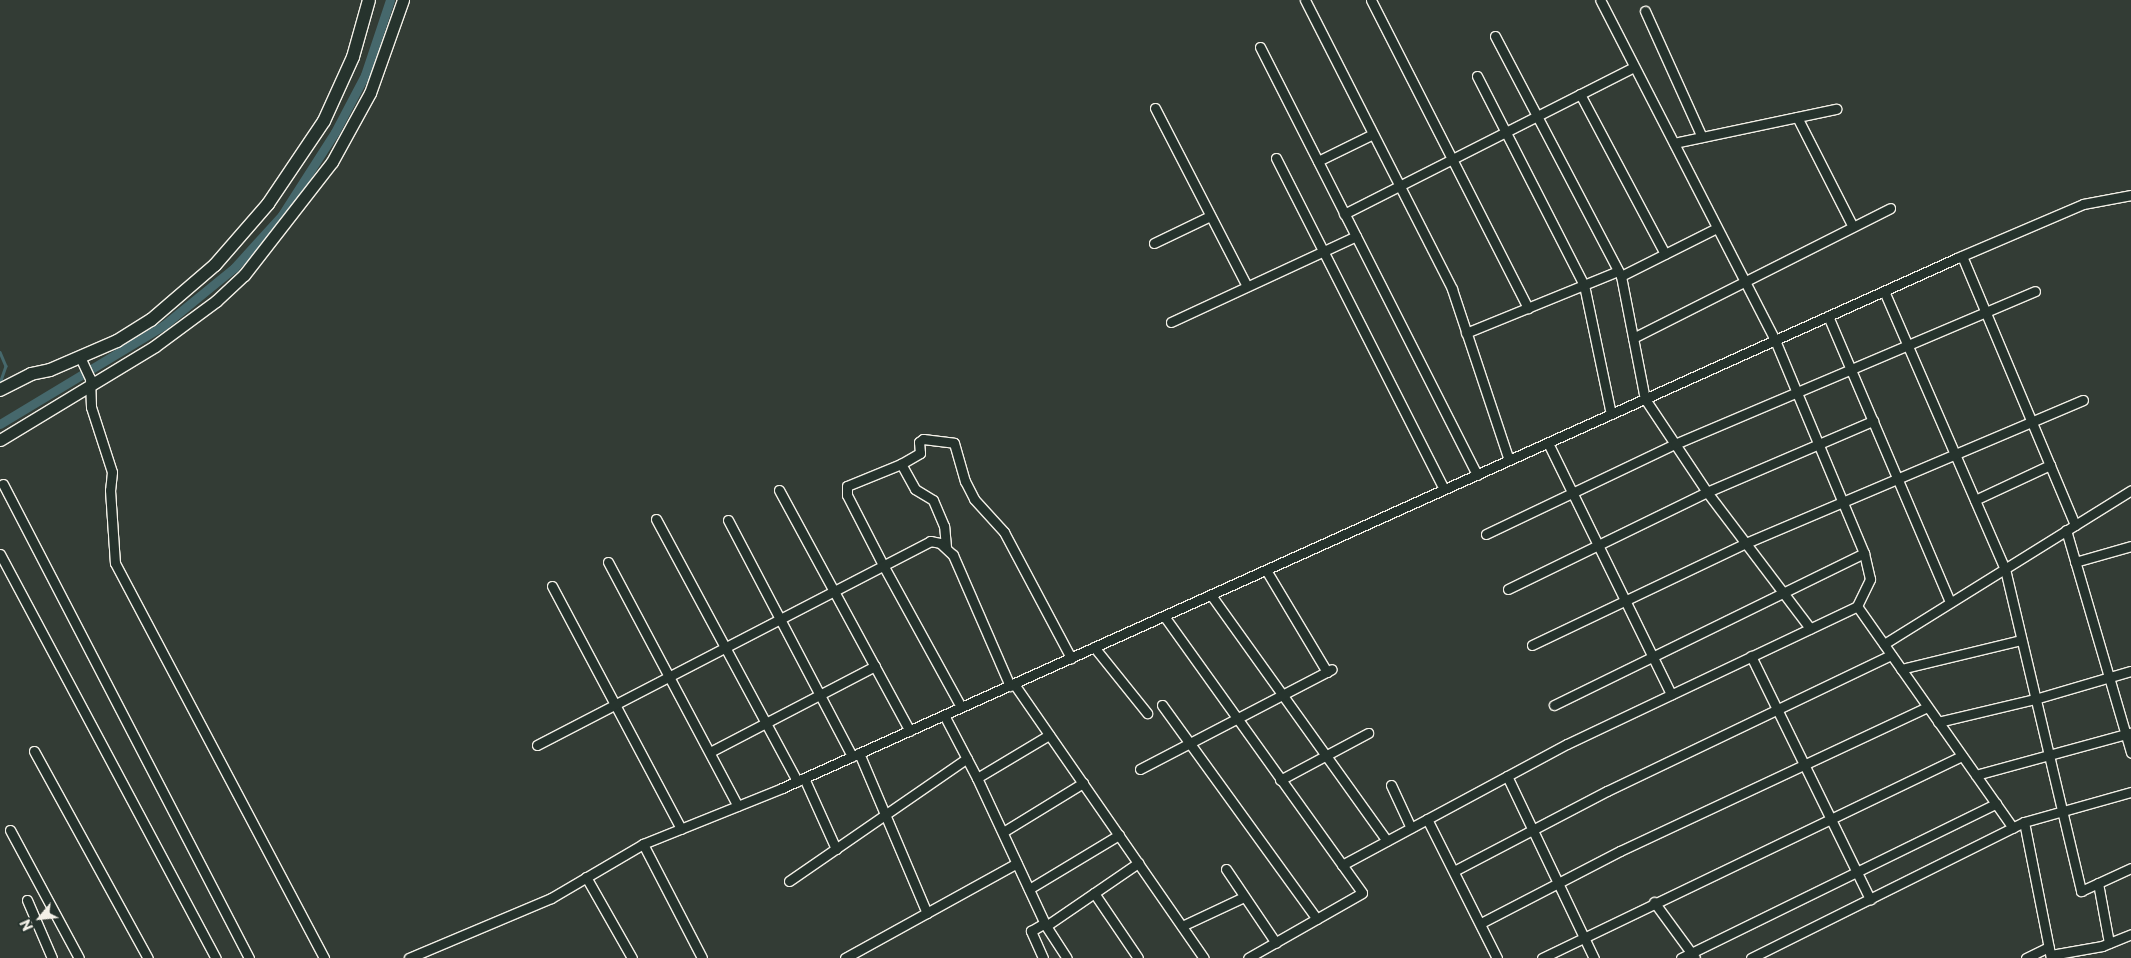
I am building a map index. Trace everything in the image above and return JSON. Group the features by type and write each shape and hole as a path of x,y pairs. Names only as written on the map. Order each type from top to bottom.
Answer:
{"main road":[{"path":"5,387 117,341 183,295 215,265 268,204 324,121 354,57 369,0"}],"street":[{"path":"0,440 155,346 216,302 244,275 287,223 332,162 370,93 403,0"},
{"path":"1305,0 1452,289 1509,460"},
{"path":"1371,0 1528,308"},
{"path":"1342,865 1507,776 1671,694 1857,606 1870,579 1864,553 1774,340 1600,0"},
{"path":"1645,11 1702,137"},
{"path":"1495,36 1620,273 1646,399 1707,492 1810,628"},
{"path":"1260,47 1477,475"},
{"path":"1344,214 1634,66"},
{"path":"1477,76 1584,285 1611,414"},
{"path":"1580,94 1665,254"},
{"path":"1155,108 1247,286"},
{"path":"1674,143 1836,109"},
{"path":"1797,117 1852,227"},
{"path":"1318,161 1373,134"},
{"path":"1276,158 1444,490"},
{"path":"409,958 551,898 643,844 801,780 1962,256 2083,204 2131,195"},
{"path":"1633,338 1890,208"},
{"path":"1154,243 1210,216"},
{"path":"1466,333 1584,285 1620,273 1665,254 1717,228"},
{"path":"1170,322 1356,236"},
{"path":"1962,256 2075,525"},
{"path":"1884,291 2005,568 2081,891 2131,868"},
{"path":"1486,534 1675,444 2035,291"},
{"path":"1828,316 1950,602"},
{"path":"80,357 91,384 91,407 112,472 110,490 115,563 324,958"},
{"path":"1532,645 1746,543 2083,400"},
{"path":"1508,589 1707,492 1873,421"},
{"path":"961,707 883,565 846,491 853,482 901,464 920,453 920,442 923,439 949,440 954,444 965,481 974,499 1004,532 1071,658"},
{"path":"1548,443 1671,694"},
{"path":"901,464 915,489 932,500 944,526 946,547"},
{"path":"1975,500 2050,465"},
{"path":"3,484 249,958"},
{"path":"779,490 910,731"},
{"path":"1884,644 2131,490"},
{"path":"656,519 766,723 801,780 836,849"},
{"path":"728,520 820,695 856,755 885,815 927,913"},
{"path":"2066,530 2109,677 2128,733 2131,753"},
{"path":"537,745 930,541 946,547 953,554 1012,685 1050,735 1204,958"},
{"path":"2075,562 2131,546"},
{"path":"1554,704 1864,553"},
{"path":"0,554 216,958"},
{"path":"608,562 738,806"},
{"path":"1140,769 1329,671 1266,570"},
{"path":"552,586 681,829"},
{"path":"1211,595 1386,841"},
{"path":"1857,606 2013,828"},
{"path":"1164,616 1362,893 1248,958"},
{"path":"1901,668 2021,640"},
{"path":"1094,647 1147,713"},
{"path":"1454,871 1777,709 1891,655"},
{"path":"1751,656 1870,899"},
{"path":"710,752 875,666"},
{"path":"1938,722 2036,699 2131,671"},
{"path":"1162,705 1317,919"},
{"path":"1481,923 1558,883 1927,706"},
{"path":"944,715 978,778 1045,924 1067,958"},
{"path":"1280,780 1368,733"},
{"path":"1976,775 2128,733"},
{"path":"978,778 1050,735"},
{"path":"34,752 148,958"},
{"path":"1542,958 1654,902 1962,756"},
{"path":"789,881 967,758"},
{"path":"1507,776 1594,958"},
{"path":"1003,832 1083,783"},
{"path":"1392,785 1411,828"},
{"path":"1751,958 2024,822 2131,792"},
{"path":"1681,958 1693,956 1857,872 1996,804"},
{"path":"1427,819 1497,958"},
{"path":"2024,822 2050,953"},
{"path":"10,830 79,958"},
{"path":"1029,889 1119,835"},
{"path":"643,844 702,958"},
{"path":"1043,958 1031,931 1094,893 1138,863"},
{"path":"845,958 1017,864"},
{"path":"1226,870 1276,943"},
{"path":"586,878 632,958"},
{"path":"2098,883 2109,943"},
{"path":"1094,893 1138,958"},
{"path":"1182,926 1244,897"},
{"path":"27,900 52,958"},
{"path":"1654,902 1693,956"},
{"path":"2026,958 2109,943 2131,934"}],"waterway":[{"path":"0,424 164,325 234,268 282,215 335,132 365,75 390,0"},
{"path":"0,352 6,366 0,383"}]}
